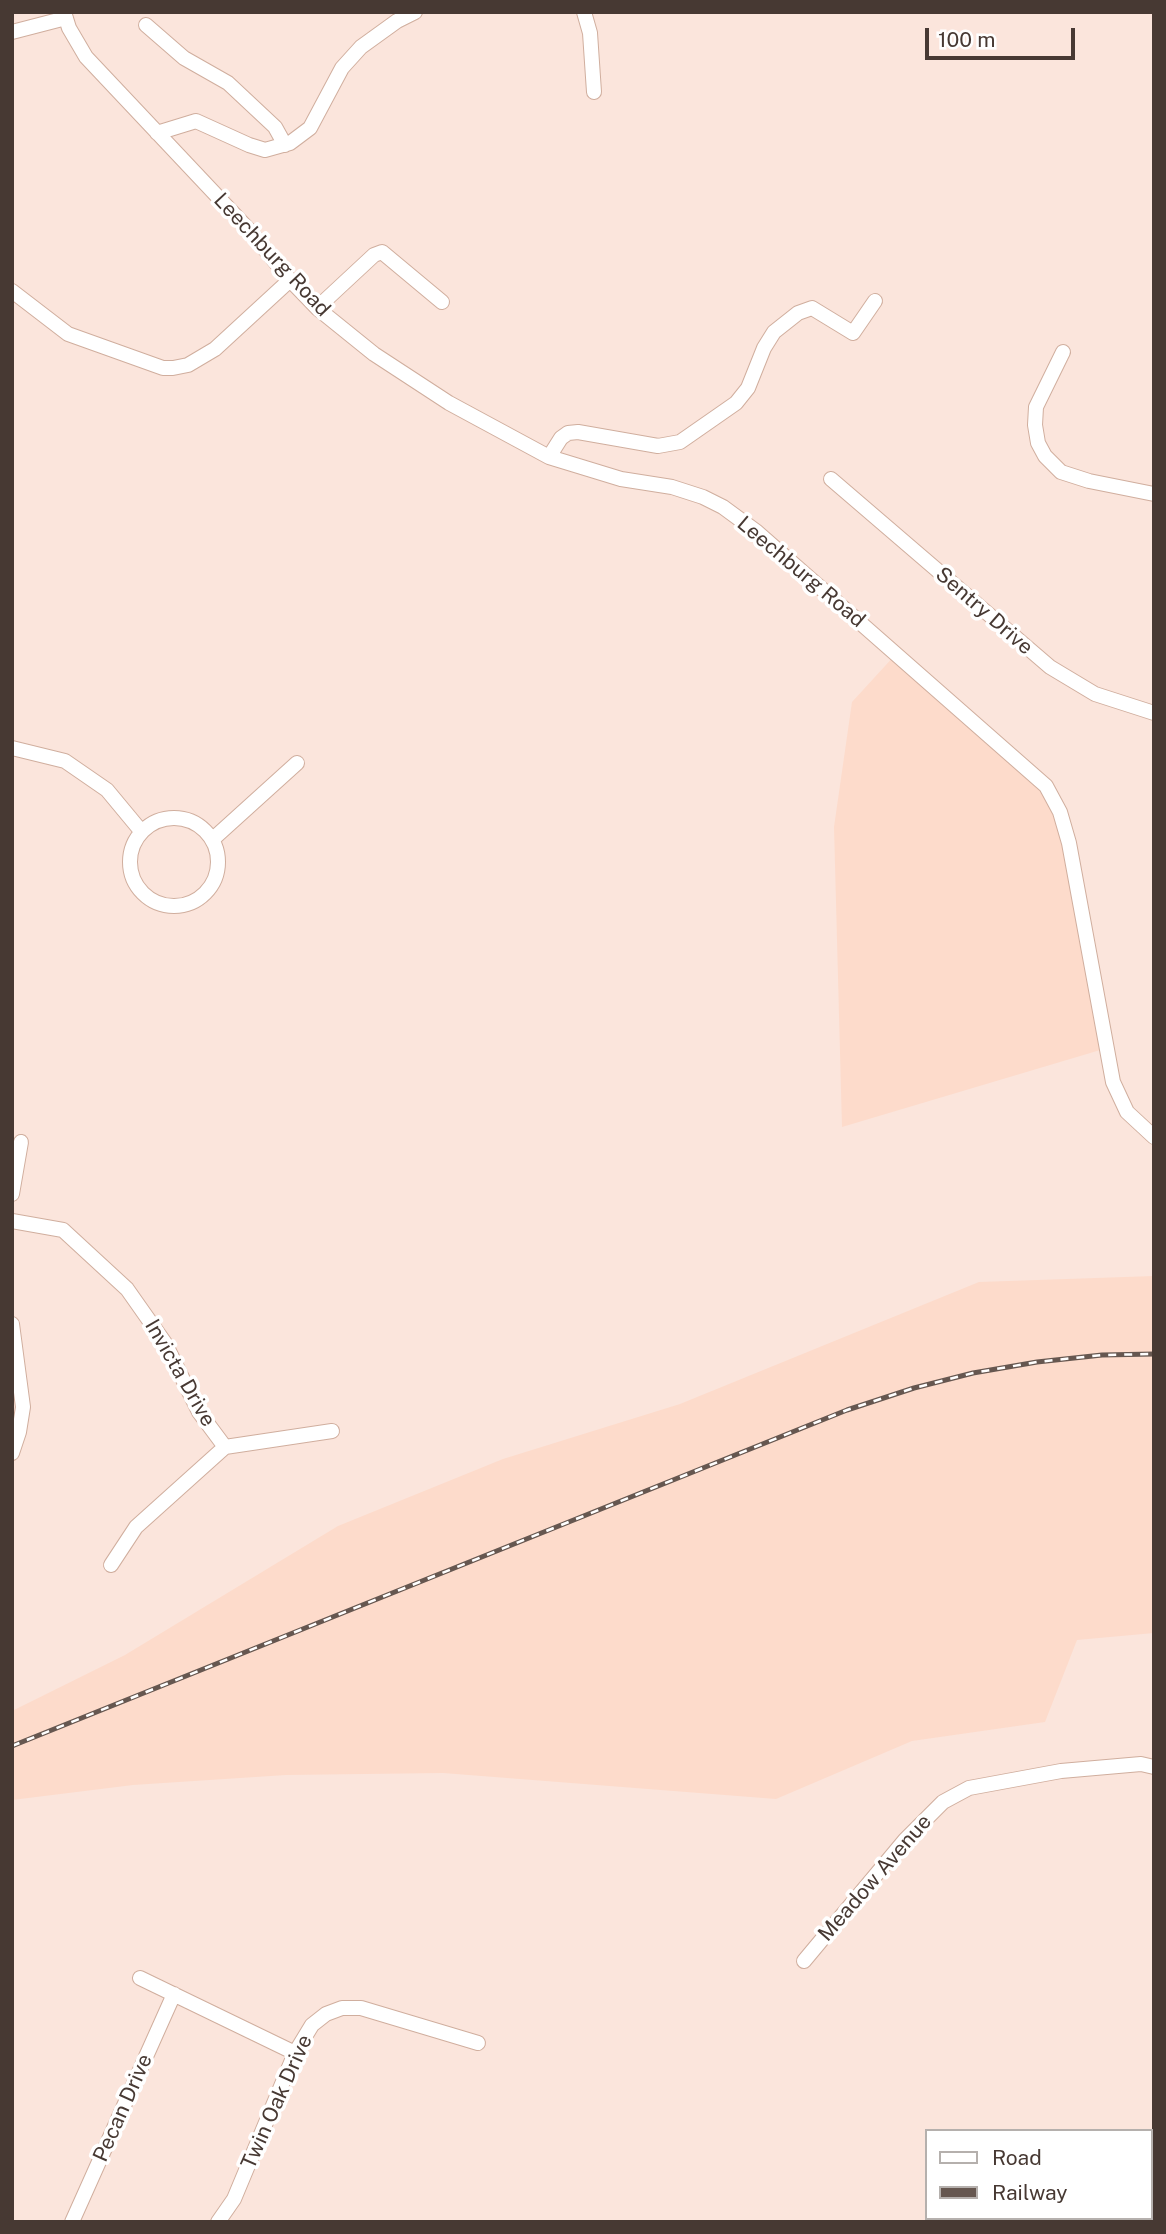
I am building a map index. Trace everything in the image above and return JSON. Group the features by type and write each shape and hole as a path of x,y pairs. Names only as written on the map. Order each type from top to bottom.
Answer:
{"street":[{"path":"157,133 196,121 265,150 285,145 310,128 342,68 361,47 397,21 415,12"},
{"path":"584,12 590,33 594,92"},
{"path":"12,32 64,15"},
{"name":"Leechburg Road","path":"64,15 86,57 250,231 317,308 374,354 449,403 549,457 621,479 672,487 703,497 723,508 757,532 1046,786 1060,812 1069,843 1113,1082 1127,1112 1154,1137"},
{"path":"146,25 184,58 228,83 275,127 285,145"},
{"path":"317,308 374,255 382,252 442,302"},
{"path":"12,291 68,334 163,368 173,369 188,365 215,349 290,280"},
{"path":"549,457 561,438 568,433 578,432 658,446 680,442 736,403 748,388 764,348 774,332 797,313 812,308 853,333 874,301"},
{"path":"1063,352 1036,407 1038,443 1045,456 1061,472 1089,481 1154,494"},
{"name":"Sentry Drive","path":"831,479 1049,667 1095,694 1154,713"},
{"path":"12,748 65,761 107,790 141,831"},
{"path":"213,839 297,763"},
{"path":"177,817 194,822 213,839 217,854 215,878 204,894 183,905 171,906 148,898 137,887 130,872 129,858 132,845 141,831 160,819 177,817"},
{"path":"12,1195 21,1142"},
{"name":"Invicta Drive","path":"12,1221 63,1230 127,1289 165,1343 199,1412 225,1447 332,1431"},
{"path":"12,1324 23,1408 12,1453"},
{"path":"111,1565 136,1527 225,1447"},
{"name":"Meadow Avenue","path":"804,1961 905,1840 943,1802 969,1788 1062,1771 1141,1764 1154,1767"},
{"path":"140,1978 295,2053"},
{"name":"Pecan Drive","path":"72,2222 174,1994"},
{"name":"Twin Oak Drive","path":"218,2222 234,2199 295,2053 312,2025 326,2014 342,2008 362,2008 478,2043"}],"shaded area":[{"path":"896,654 1053,799 1107,1048 842,1127 834,827 852,702"},
{"path":"1154,1276 1154,1633 1077,1640 1045,1722 912,1741 776,1799 443,1773 286,1775 133,1785 12,1800 12,1711 125,1655 338,1526 503,1459 680,1404 979,1282"}],"railway":[{"path":"12,1746 847,1410 914,1388 973,1373 1102,1355 1154,1354"}]}
